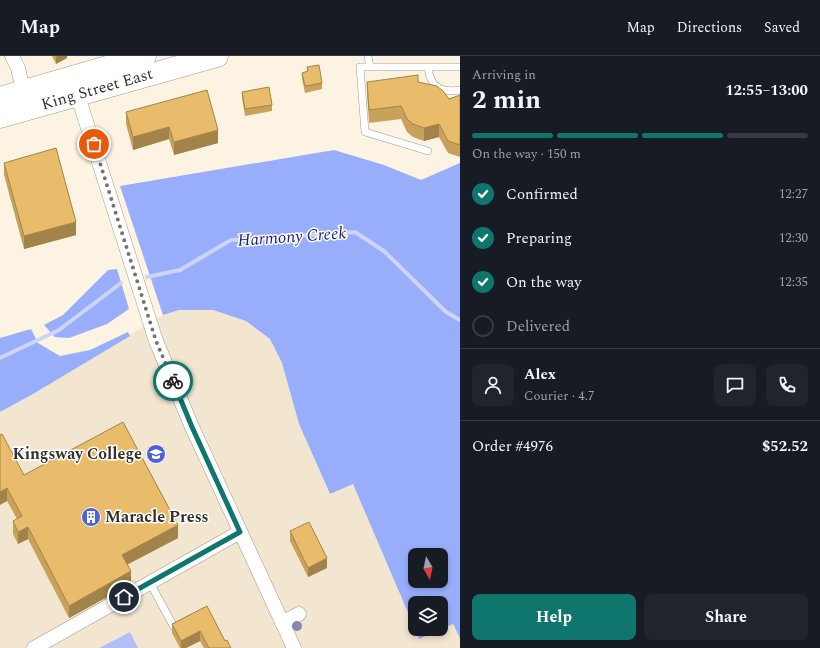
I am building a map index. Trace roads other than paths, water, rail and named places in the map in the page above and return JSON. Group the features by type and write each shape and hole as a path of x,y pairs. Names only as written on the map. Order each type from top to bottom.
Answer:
{"main road":[{"name":"King Street East","path":"75,86 145,56"},
{"name":"King Street East","path":"0,117 25,100 75,86 217,56"},
{"name":"King Street East","path":"0,98 25,100"}],"street":[{"path":"12,56 18,68 25,100"},
{"path":"75,86 156,341 192,427 294,648"},
{"path":"34,648 240,532"},
{"path":"282,623 299,614"}],"lane":[{"path":"368,56 370,67"},
{"path":"428,151 365,132 360,67 460,67"},
{"path":"428,67 432,84 452,91 460,90"},
{"path":"150,583 174,627"}],"waterway":[{"name":"Harmony Creek","path":"147,277 180,270 231,240 355,232 384,251 446,312 460,320"},
{"name":"Harmony Creek","path":"0,358 59,330 121,283"}],"place":[{"name":"Kingsway College","path":"156,454"},
{"name":"Maracle Press","path":"91,517"}]}
